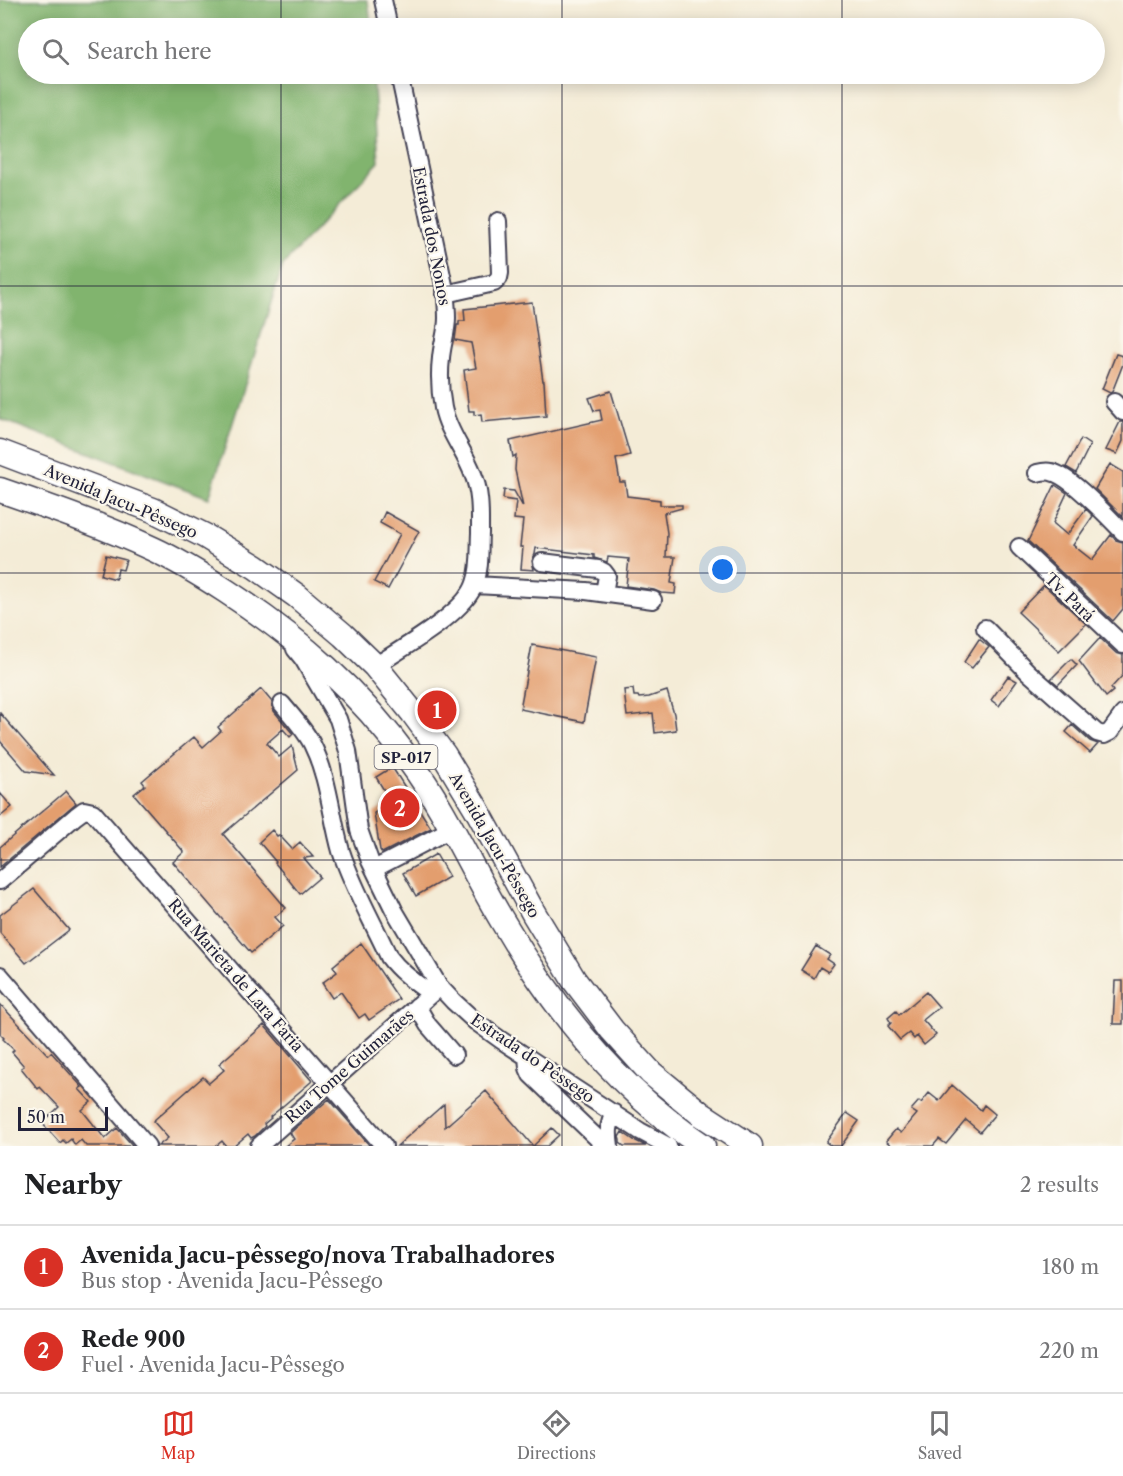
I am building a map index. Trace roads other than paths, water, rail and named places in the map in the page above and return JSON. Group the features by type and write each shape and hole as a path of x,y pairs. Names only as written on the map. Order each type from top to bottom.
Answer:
{"highway":[{"name":"Avenida Jacu-Pêssego","path":"0,452 153,510 205,536 256,567 297,596 343,635 375,666 444,755 574,980 612,1030 651,1073 701,1114 750,1146"},
{"name":"Avenida Jacu-Pêssego","path":"0,490 86,520 155,550 200,574 276,625 316,657 350,689 412,764 502,921 555,1001 610,1068 695,1144"}],"street":[{"path":"383,0 387,18"},
{"name":"Estrada dos Nonos","path":"375,666 441,622 460,606 475,585 479,558 478,491 468,462 443,411 441,357 447,320 445,294 401,84"},
{"path":"445,294 494,283 499,278 498,221"},
{"path":"1036,473 1054,472 1076,487 1123,532"},
{"name":"Tv. Pará","path":"1019,547 1123,645"},
{"path":"542,562 598,569 604,572 607,576 604,593"},
{"path":"475,585 604,593 653,600"},
{"name":"Estrada do Pêssego","path":"276,625 303,659 338,719 348,751 359,830 374,868 435,990 453,1001 476,1022 640,1131 668,1146"},
{"path":"984,628 1028,672 1097,733 1104,735 1110,732 1123,714"},
{"path":"282,704 311,741 317,755 323,770 342,852 389,957 405,974 435,990"},
{"name":"Rua Marieta de Lara Faria","path":"0,881 84,810 89,810 96,815 384,1146"},
{"path":"374,868 451,829"},
{"path":"0,975 147,1146"},
{"name":"Rua Tome Guimarães","path":"259,1146 435,990"},
{"path":"417,1006 440,1041 454,1055"},
{"path":"527,1056 531,1075 598,1139 601,1146"},
{"path":"610,1146 609,1124 614,1113"}],"place":[{"name":"Avenida Jacu-pêssego/nova Trabalhadores","path":"437,710"},
{"name":"Rede 900","path":"400,808"}]}
